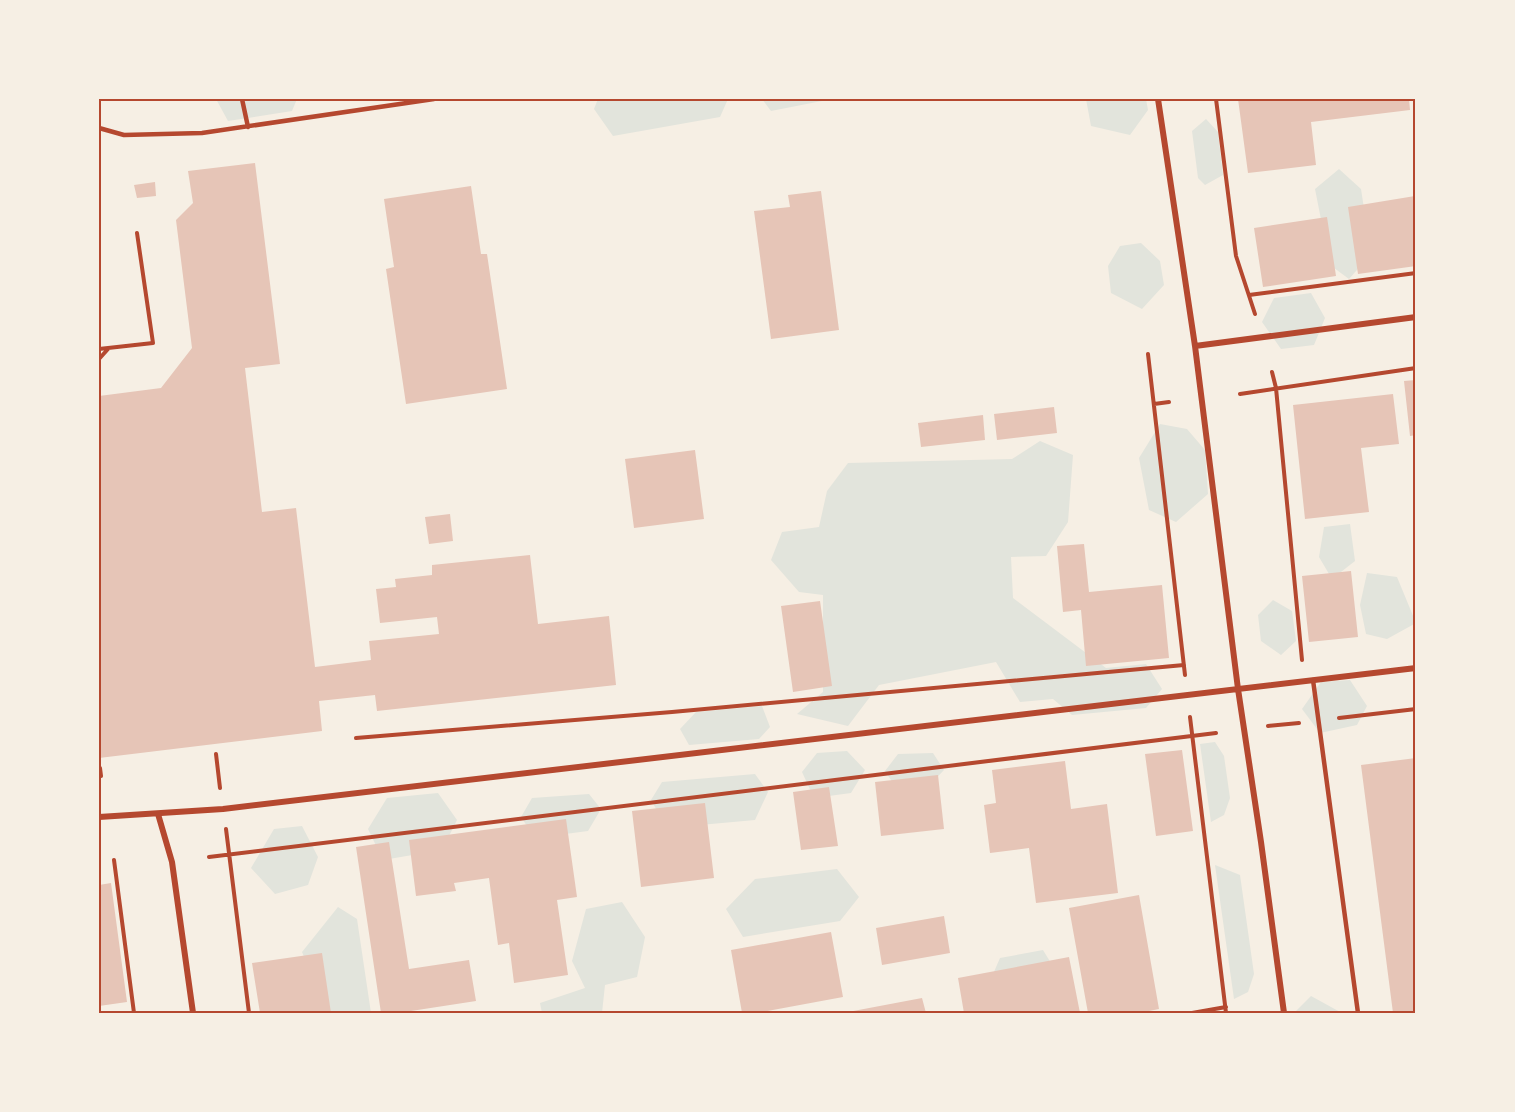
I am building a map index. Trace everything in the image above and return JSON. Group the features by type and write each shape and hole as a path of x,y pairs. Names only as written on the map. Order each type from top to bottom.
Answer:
{"street":[{"path":"1158,99 1195,346 1238,689 1284,1013"},
{"path":"1195,346 1416,317"},
{"path":"99,817 224,809 1416,668"},
{"path":"158,814 172,862 193,1013"}],"lane":[{"path":"242,99 248,127"},
{"path":"99,128 124,135 202,133 435,99"},
{"path":"1313,680 1358,1013"}],"path":[{"path":"1216,99 1236,256 1255,314"},
{"path":"99,349 153,343 137,233"},
{"path":"1249,295 1416,273"},
{"path":"99,359 109,348"},
{"path":"1148,354 1185,675"},
{"path":"1240,394 1416,368"},
{"path":"1272,372 1276,388 1304,681"},
{"path":"1154,404 1169,402"},
{"path":"356,738 672,712 1184,665"},
{"path":"1190,717 1226,1013"},
{"path":"209,858 1216,733"},
{"path":"216,754 220,788"},
{"path":"100,768 101,777"},
{"path":"225,827 249,1013"},
{"path":"114,860 134,1013"},
{"path":"1192,1013 1226,1007"}],"shaded area":[{"path":"216,99 297,99 292,111 228,121"},
{"path":"598,99 728,99 720,117 613,136 594,109"},
{"path":"762,99 832,99 771,111"},
{"path":"1086,99 1146,99 1148,110 1130,135 1091,126"},
{"path":"1206,119 1218,132 1223,175 1205,185 1198,178 1192,131"},
{"path":"1339,169 1361,189 1371,254 1349,279 1330,265 1315,189"},
{"path":"1141,243 1160,261 1164,285 1142,309 1111,293 1108,266 1120,246"},
{"path":"1311,293 1325,318 1314,345 1281,349 1262,322 1274,298"},
{"path":"1160,424 1187,429 1205,450 1208,494 1176,522 1149,510 1139,458"},
{"path":"1040,441 1073,455 1068,522 1046,556 1011,557 1013,598 1106,668 1146,664 1162,689 1146,708 1072,715 1053,699 1020,702 996,662 879,685 848,726 797,714 823,692 823,595 799,592 771,560 782,532 819,527 827,491 848,463 1012,459"},
{"path":"1350,524 1355,561 1332,579 1319,557 1324,527"},
{"path":"1367,573 1397,577 1416,623 1387,639 1366,634 1360,605"},
{"path":"1273,600 1292,611 1296,641 1281,655 1261,641 1258,615"},
{"path":"1350,680 1367,706 1357,725 1320,733 1302,709 1321,682"},
{"path":"762,706 770,727 759,739 689,745 680,729 696,712"},
{"path":"1215,742 1224,756 1230,798 1224,815 1211,822 1200,744"},
{"path":"847,751 865,770 851,793 814,798 802,772 817,753"},
{"path":"933,753 944,770 926,789 901,795 885,771 898,754"},
{"path":"755,774 768,792 755,820 667,828 651,800 662,782"},
{"path":"438,793 457,820 442,850 383,860 368,829 387,798"},
{"path":"589,794 601,809 588,831 535,838 521,817 532,798"},
{"path":"302,826 318,857 308,885 275,894 251,868 274,829"},
{"path":"1215,865 1240,875 1254,974 1248,992 1234,999"},
{"path":"837,869 859,897 840,921 743,937 726,909 755,879"},
{"path":"622,902 645,937 637,977 605,985 602,1013 542,1013 540,1003 585,988 572,961 586,909"},
{"path":"338,907 357,919 371,1013 328,1013 302,952"},
{"path":"1043,950 1057,973 990,981 1000,958"},
{"path":"1311,996 1342,1013 1294,1013"}],"building":[{"path":"1238,99 1409,99 1410,110 1311,122 1316,165 1248,173"},
{"path":"255,163 280,364 245,368 262,512 296,508 315,667 371,660 369,641 439,634 437,617 380,623 376,589 396,587 395,579 432,575 432,565 530,555 538,624 609,616 616,685 377,711 375,695 319,701 322,731 99,758 99,396 161,388 192,348 176,220 193,203 188,171"},
{"path":"155,182 156,196 137,198 134,185"},
{"path":"471,186 481,254 487,254 507,389 406,404 386,269 394,267 384,199"},
{"path":"821,191 839,330 771,339 754,211 790,207 788,195"},
{"path":"1415,196 1416,266 1358,274 1348,207"},
{"path":"1327,217 1336,276 1263,287 1254,228"},
{"path":"1416,380 1416,435 1410,436 1404,381"},
{"path":"1393,394 1399,444 1361,448 1369,512 1305,519 1293,405"},
{"path":"1054,407 1057,433 997,440 994,414"},
{"path":"983,415 985,440 921,447 918,423"},
{"path":"695,450 704,519 634,528 625,459"},
{"path":"450,514 453,541 429,544 425,517"},
{"path":"1084,544 1089,592 1162,585 1169,658 1086,666 1081,610 1063,612 1057,546"},
{"path":"1351,571 1358,637 1309,642 1302,576"},
{"path":"820,601 832,686 793,692 781,606"},
{"path":"1182,750 1193,831 1156,836 1145,754"},
{"path":"1416,758 1416,1013 1393,1013 1361,765"},
{"path":"1065,761 1071,809 1107,804 1118,893 1036,903 1029,848 990,853 984,805 996,803 992,770"},
{"path":"938,775 944,829 881,836 875,782"},
{"path":"829,787 838,846 801,850 793,792"},
{"path":"705,803 714,878 641,887 632,811"},
{"path":"566,819 577,897 557,900 568,975 514,983 509,943 498,945 489,878 454,883 456,891 416,896 409,840"},
{"path":"389,842 409,969 469,960 476,1001 398,1013 381,1013 356,847"},
{"path":"111,883 127,1002 99,1006 99,885"},
{"path":"1139,895 1159,1009 1139,1013 1088,1013 1069,908"},
{"path":"944,916 950,953 882,965 876,928"},
{"path":"831,932 843,997 756,1013 742,1013 731,950"},
{"path":"322,953 331,1013 260,1013 252,963"},
{"path":"1069,957 1080,1013 964,1013 958,978"},
{"path":"922,998 926,1013 848,1012"}]}
